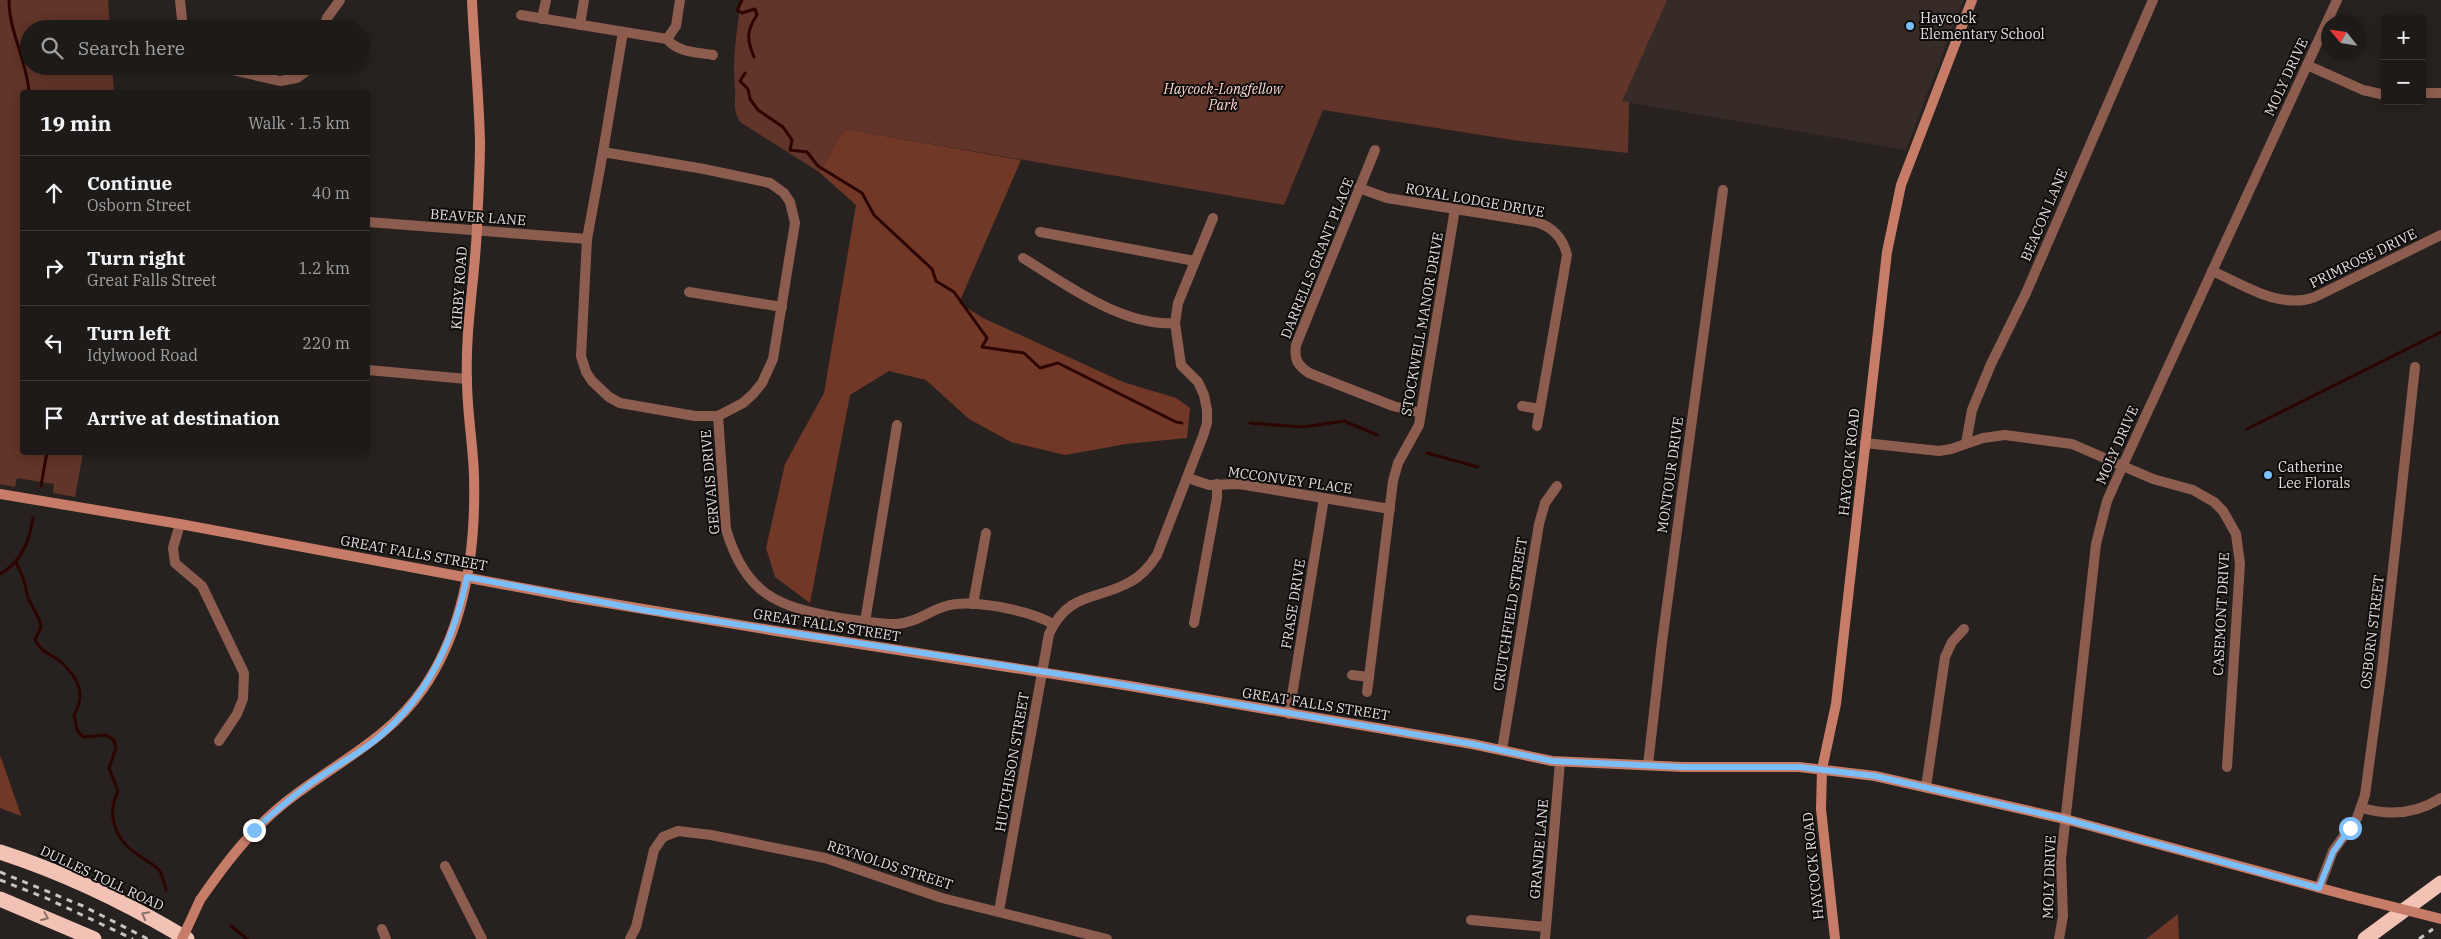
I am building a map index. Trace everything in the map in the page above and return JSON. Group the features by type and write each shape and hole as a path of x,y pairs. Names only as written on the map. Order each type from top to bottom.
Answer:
{"highway":[{"name":"DULLES TOLL ROAD","path":"0,852 90,888 187,939"},
{"path":"2360,939 2441,883"},
{"path":"0,899 94,939"},
{"path":"2365,939 2378,928"}],"main road":[{"name":"KIRBY ROAD","path":"182,939 200,900 227,861 254,830 292,796 379,737 411,705 433,674 446,650 462,603 467,577 474,510 474,477 466,379 477,232 480,143 472,0"},
{"name":"HAYCOCK ROAD","path":"1835,939 1822,825 1822,769 1836,704 1877,329 1893,216 1901,185 1972,0"},
{"name":"GREAT FALLS STREET","path":"0,494 180,524 571,597 1042,672 1502,750 1560,762 1799,767 1875,776 2065,819 2441,919"}],"street":[{"path":"180,0 182,20"},
{"path":"326,20 340,0"},
{"path":"542,18 546,0"},
{"path":"580,25 584,0"},
{"path":"667,39 676,26 680,0"},
{"name":"BEACON LANE","path":"1966,443 1972,410 1991,364 2026,293 2153,0"},
{"name":"MOLY DRIVE","path":"2060,939 2063,916 2061,859 2065,819 2096,544 2107,501 2337,0"},
{"path":"521,15 667,39 672,46 713,55"},
{"path":"603,152 704,168 770,183 790,202 795,223 773,359 762,383 743,403 718,416 695,416 620,403 609,397 592,380 583,364 580,346 587,239 623,32"},
{"path":"2307,65 2363,90 2381,94"},
{"path":"254,75 280,81 297,78 301,75"},
{"path":"2426,93 2441,92"},
{"name":"DARRELLS GRANT PLACE","path":"1375,150 1296,345 1295,359 1298,365 1309,373 1393,406 1421,413"},
{"name":"ROYAL LODGE DRIVE","path":"1359,188 1388,198 1542,224 1554,231 1565,248 1566,255 1538,426"},
{"name":"MONTOUR DRIVE","path":"1648,765 1663,632 1723,190"},
{"name":"STOCKWELL MANOR DRIVE","path":"1367,692 1395,471 1415,435 1421,413 1455,209"},
{"path":"1023,258 1100,304 1152,323 1175,323 1178,303 1213,218"},
{"name":"BEAVER LANE","path":"370,222 477,232 587,239"},
{"path":"1040,232 1195,261"},
{"name":"PRIMROSE DRIVE","path":"2212,271 2276,299 2297,302 2315,297 2441,235"},
{"path":"689,292 782,307"},
{"name":"HUTCHISON STREET","path":"998,911 1049,634 1054,624 1074,604 1095,594 1122,586 1144,572 1157,555 1204,436 1208,410 1198,382 1182,365 1175,323"},
{"name":"OSBORN STREET","path":"2319,888 2333,852 2362,808 2382,669 2415,367"},
{"path":"370,370 466,379"},
{"path":"1522,406 1540,409"},
{"name":"GERVAIS DRIVE","path":"718,416 726,529 738,562 748,579 758,589 800,610 865,622 882,624 907,623 947,606 973,604 1032,614 1054,624"},
{"path":"865,622 897,425"},
{"name":"CASEMONT DRIVE","path":"1865,443 1939,451 1984,438 2005,435 2049,440 2092,451 2153,479 2203,495 2223,511 2236,534 2240,564 2227,767"},
{"name":"MCCONVEY PLACE","path":"1188,478 1201,483 1239,484 1390,509"},
{"path":"1194,623 1218,484"},
{"name":"CRUTCHFIELD STREET","path":"1502,750 1539,524 1545,503 1557,486"},
{"name":"FRASE DRIVE","path":"1289,714 1324,498"},
{"path":"180,524 173,548 175,563 202,586 244,673 243,698 237,714 219,741"},
{"path":"973,604 986,534"},
{"path":"1926,787 1945,657 1952,642 1964,629"},
{"path":"1352,675 1369,677"},
{"name":"GRANDE LANE","path":"1545,939 1560,762"},
{"path":"2362,808 2399,813 2420,809 2441,798"},
{"name":"REYNOLDS STREET","path":"630,939 636,927 654,850 663,837 678,832 801,852 840,862 915,890 1107,939"},
{"path":"445,866 482,939"},
{"path":"1470,920 1546,926"}],"shaded area":[{"path":"1660,0 1963,0 1906,150 1620,101"},
{"path":"845,129 1021,160 959,303 983,318 1123,382 1176,398 1190,408 1187,438 1126,444 1065,455 1011,442 969,419 926,380 889,371 850,395 810,603 775,577 766,548 785,464 824,393 856,205 819,172"},
{"path":"0,755 21,815 21,816 0,808"},
{"path":"2178,914 2179,939 2146,939"}],"green space":[{"path":"0,0 108,0 109,20 20,20 20,75 113,75 114,90 20,90 20,455 83,455 75,497 53,493 54,484 17,478 15,487 0,484"},
{"name":"Haycock-Longfellow Park","path":"741,0 1667,0 1622,101 1629,102 1628,153 1519,141 1323,110 1284,205 845,129 819,172 740,122 735,106 734,67"}],"waterway":[{"path":"9,0 12,24 20,52"},
{"path":"742,0 737,10 742,13 755,9 757,15 749,31 750,46 754,57"},
{"path":"745,73 740,81 748,89 750,99 758,110 783,127 792,140 790,150 807,152 818,166 862,193 874,215 932,269 936,281 954,292 987,338 982,347 1024,353 1040,368 1058,363 1176,422 1182,423"},
{"path":"27,75 29,90"},
{"path":"2247,429 2441,332"},
{"path":"1250,423 1303,427 1344,421 1377,435"},
{"path":"1427,453 1478,467"},
{"path":"41,486 46,455"},
{"path":"0,574 19,557 30,535 33,518"},
{"path":"16,562 24,580 28,598 41,627 35,640 41,649 68,669 79,688 80,701 74,715 77,730 83,737 106,735 114,740 116,748 109,768 118,791 113,809 113,818 118,834 130,849 160,871 166,890"},
{"path":"231,926 247,939"}],"railway":[{"path":"0,872 83,906 148,939"},
{"path":"0,880 46,898 133,939"},
{"path":"2419,939 2433,929"}],"place":[{"name":"Haycock Elementary School","path":"1910,26"},
{"name":"Catherine Lee Florals","path":"2268,475"}],"route":[{"path":"254,830 292,796 329,770 364,749 393,724 411,705 423,690 446,650 462,603 467,577 644,610 1130,686 1472,744 1552,761 1683,767 1799,767 1875,776 2032,810 2319,888 2338,842 2350,828"}]}
